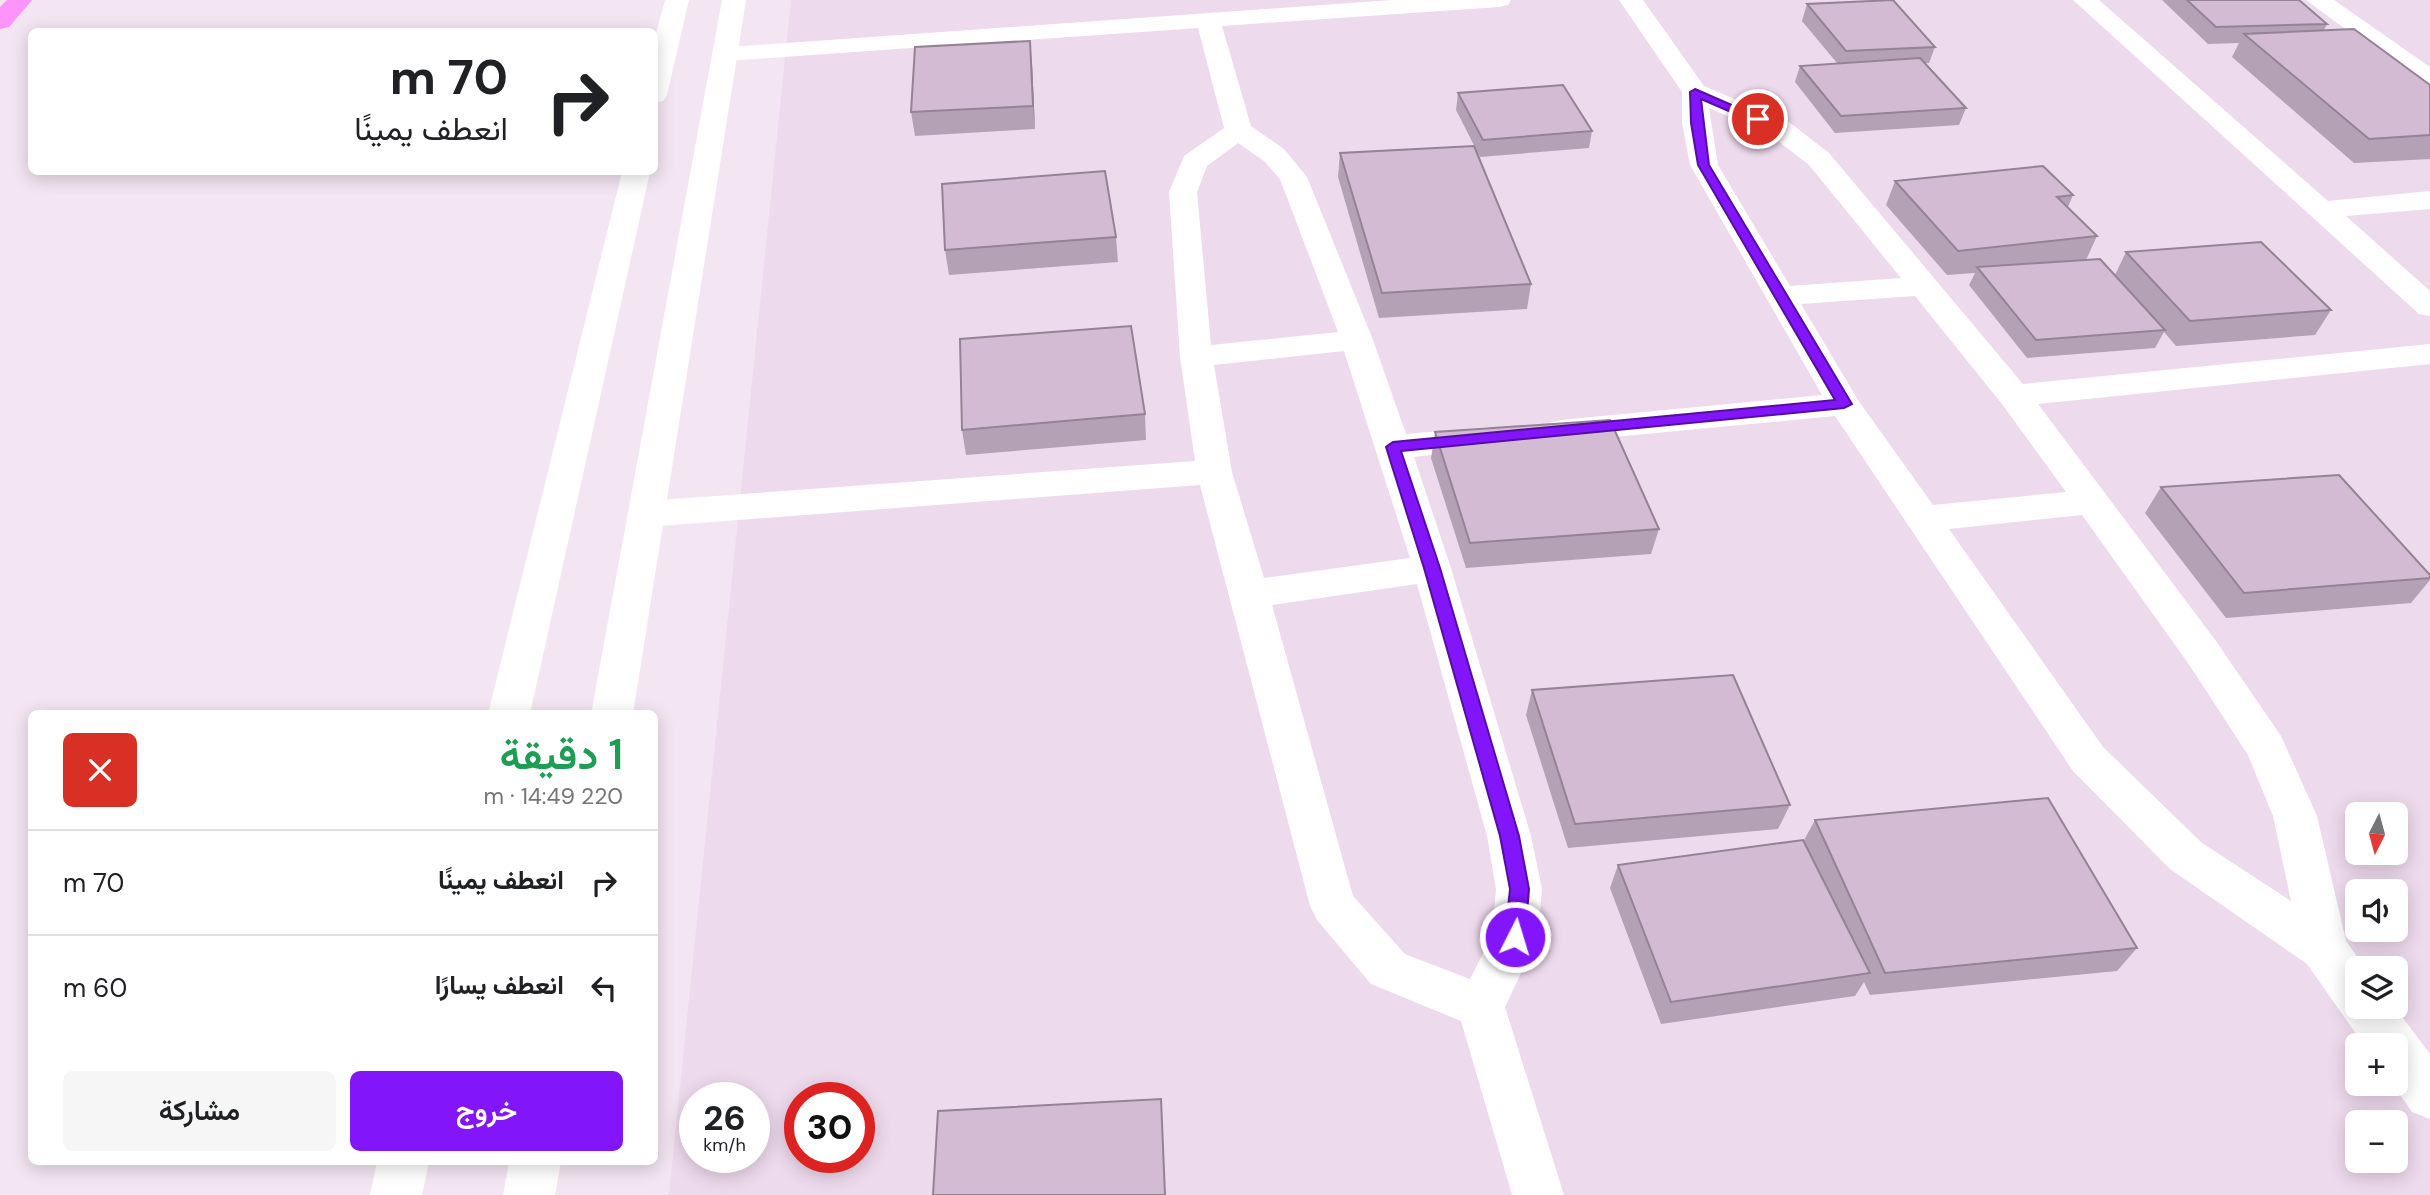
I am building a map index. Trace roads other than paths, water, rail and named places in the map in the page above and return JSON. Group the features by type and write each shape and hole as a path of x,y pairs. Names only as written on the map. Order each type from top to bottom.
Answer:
{"main road":[{"path":"0,22 20,0"}],"street":[{"path":"658,78 677,0"},
{"path":"613,710 734,0"},
{"path":"725,53 1499,0"},
{"path":"1631,0 1695,92 1779,128 1819,159 2014,396 2202,652 2266,748 2295,816 2324,949"},
{"path":"2085,0 2430,307"},
{"path":"2318,0 2430,79"},
{"path":"1208,20 1238,130 1274,155 1293,177 1357,340 1432,568 1510,836 1519,889 1515,937 1481,1006 1538,1195"},
{"path":"1695,92 1696,123 1704,165 1844,404 2088,759 2186,856 2324,949 2345,978"},
{"path":"1238,130 1194,163 1183,192 1196,357 1214,472 1250,594 1333,906 1388,969 1481,1006"},
{"path":"510,710 635,175"},
{"path":"2320,210 2430,200"},
{"path":"1782,296 1925,286"},
{"path":"1196,357 1357,340"},
{"path":"2014,396 2430,354"},
{"path":"1393,447 1844,404"},
{"path":"646,514 1214,472"},
{"path":"1922,519 2091,502"},
{"path":"1250,594 1432,568"},
{"path":"2408,1064 2430,1095"},
{"path":"396,1195 402,1165"},
{"path":"529,1195 534,1165"}]}
